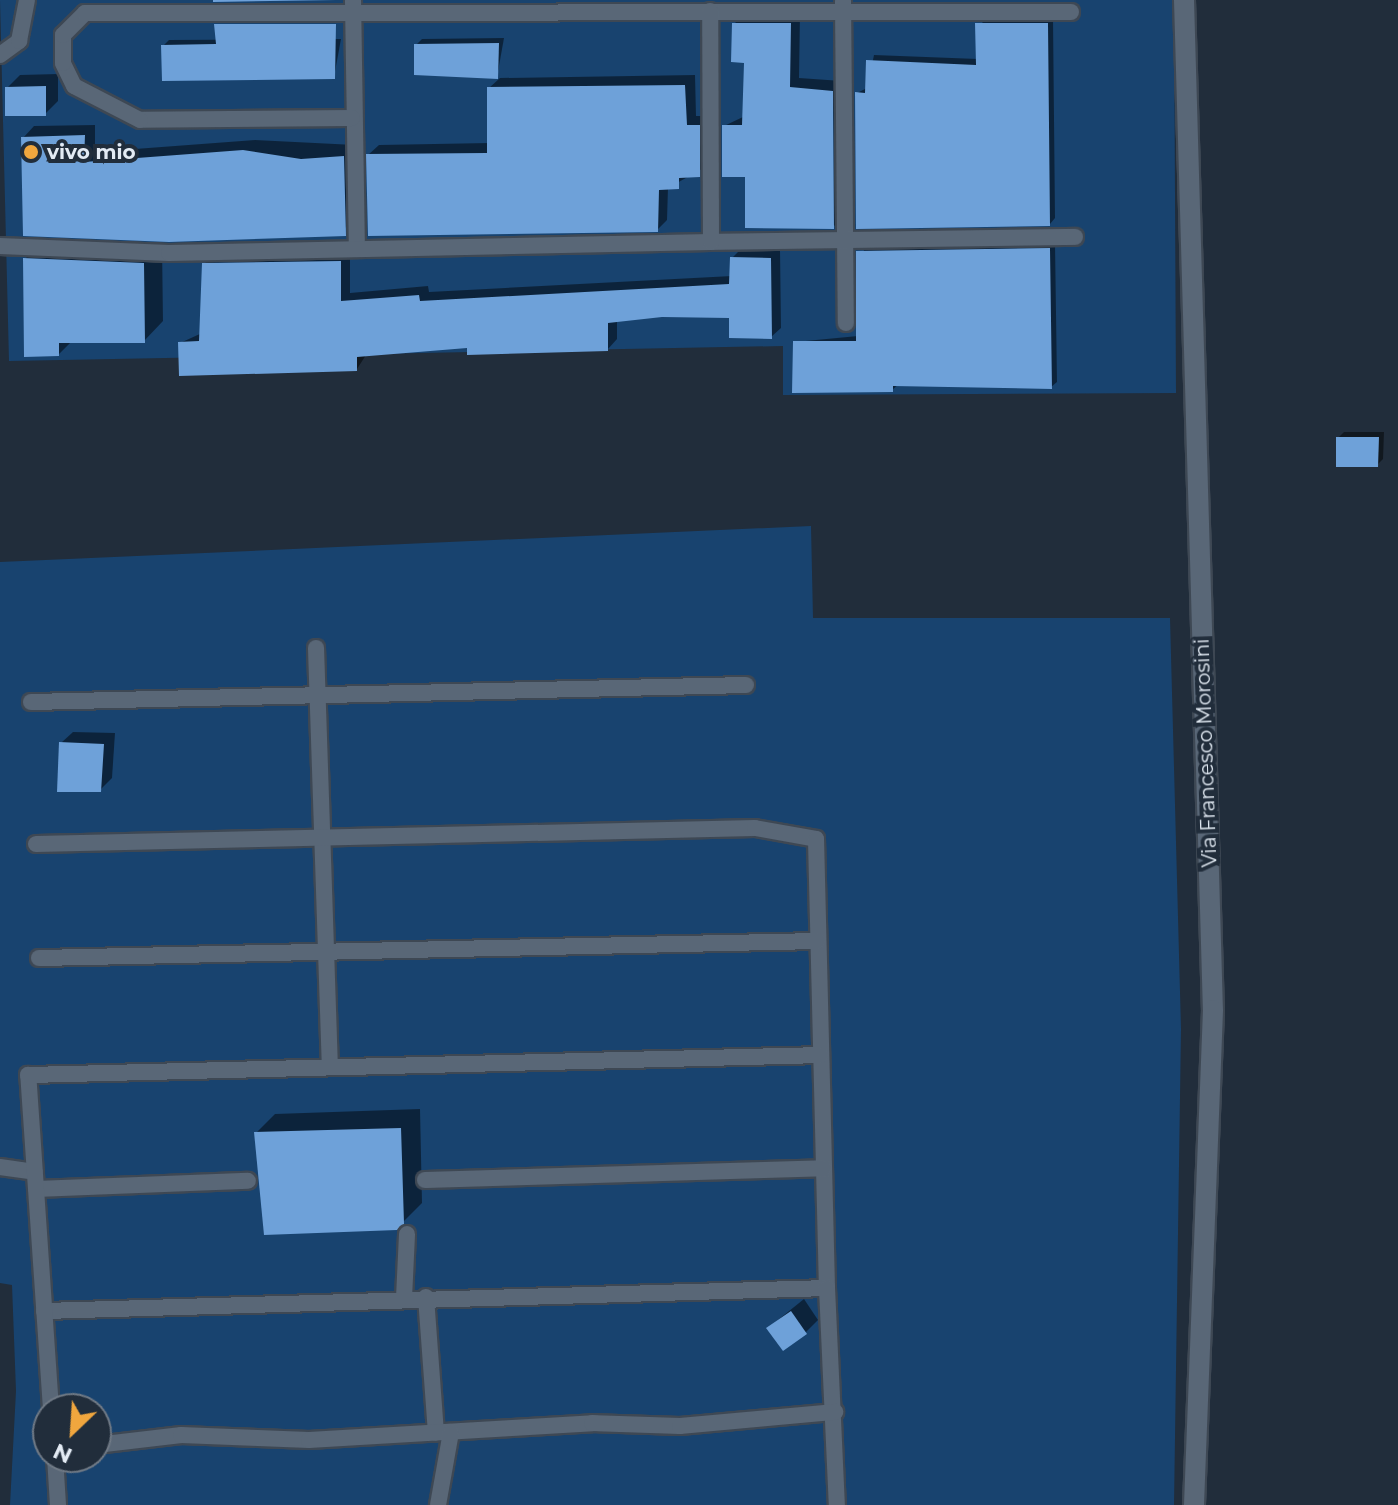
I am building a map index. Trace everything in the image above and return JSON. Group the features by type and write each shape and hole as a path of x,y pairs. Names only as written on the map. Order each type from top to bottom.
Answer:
{"street":[{"name":"Via Francesco Morosini","path":"1184,0 1213,1010 1194,1505"}],"lane":[{"path":"0,55 19,41 27,0"},
{"path":"352,118 140,120 74,86 63,63 63,35 85,13 353,7 710,11 772,5 1071,12"},
{"path":"842,5 846,323"},
{"path":"353,7 352,118 359,145 357,249"},
{"path":"710,11 711,242"},
{"path":"0,246 357,249 1075,237"},
{"path":"316,648 330,1064"},
{"path":"31,702 746,685"},
{"path":"36,844 755,828 816,839 827,1288 837,1505"},
{"path":"39,958 818,941"},
{"path":"50,1393 28,1075 330,1064 821,1055"},
{"path":"0,1167 35,1180 248,1181"},
{"path":"425,1180 824,1168"},
{"path":"404,1298 407,1234"},
{"path":"44,1311 426,1297 827,1288"},
{"path":"426,1297 443,1432 438,1505"},
{"path":"112,1443 181,1435 309,1440 835,1412"},
{"path":"56,1473 58,1505"}],"shaded area":[{"path":"0,0 1174,0 1176,393 783,395 783,346 9,361"},
{"path":"811,526 813,618 1170,618 1181,1029 1174,1505 10,1505 16,1391 12,1285 0,1283 0,562"}],"building":[{"path":"213,0 336,0 213,2"},
{"path":"732,23 791,23 790,87 833,91 834,229 745,228 745,177 722,177 722,125 742,125 744,63 731,62"},
{"path":"975,23 1048,23 1050,226 856,229 855,92 865,93 866,60 976,65"},
{"path":"214,24 336,24 335,79 162,81 161,45 216,44"},
{"path":"499,43 498,79 414,75 414,44"},
{"path":"685,85 687,125 700,125 700,177 679,178 679,189 659,190 658,232 368,236 366,154 487,153 487,87"},
{"path":"46,86 46,116 5,116 5,87"},
{"path":"85,135 84,162 243,150 301,159 344,156 346,236 169,242 23,236 21,137"},
{"path":"1050,248 1052,389 893,386 893,392 792,393 793,341 856,341 856,251"},
{"path":"730,257 771,258 772,339 729,338 729,318 662,317 608,323 608,351 467,355 467,348 357,357 357,371 179,376 178,342 199,341 202,263 341,261 341,301 419,295 420,301 729,284"},
{"path":"23,258 144,263 145,343 59,343 59,356 24,357"},
{"path":"1336,437 1379,437 1378,467 1336,467"},
{"path":"59,742 104,744 101,792 57,792"},
{"path":"401,1128 404,1224 397,1230 264,1235 254,1132"},
{"path":"791,1311 807,1334 783,1351 766,1328"}],"place":[{"name":"vivo mio","path":"31,152"}]}
